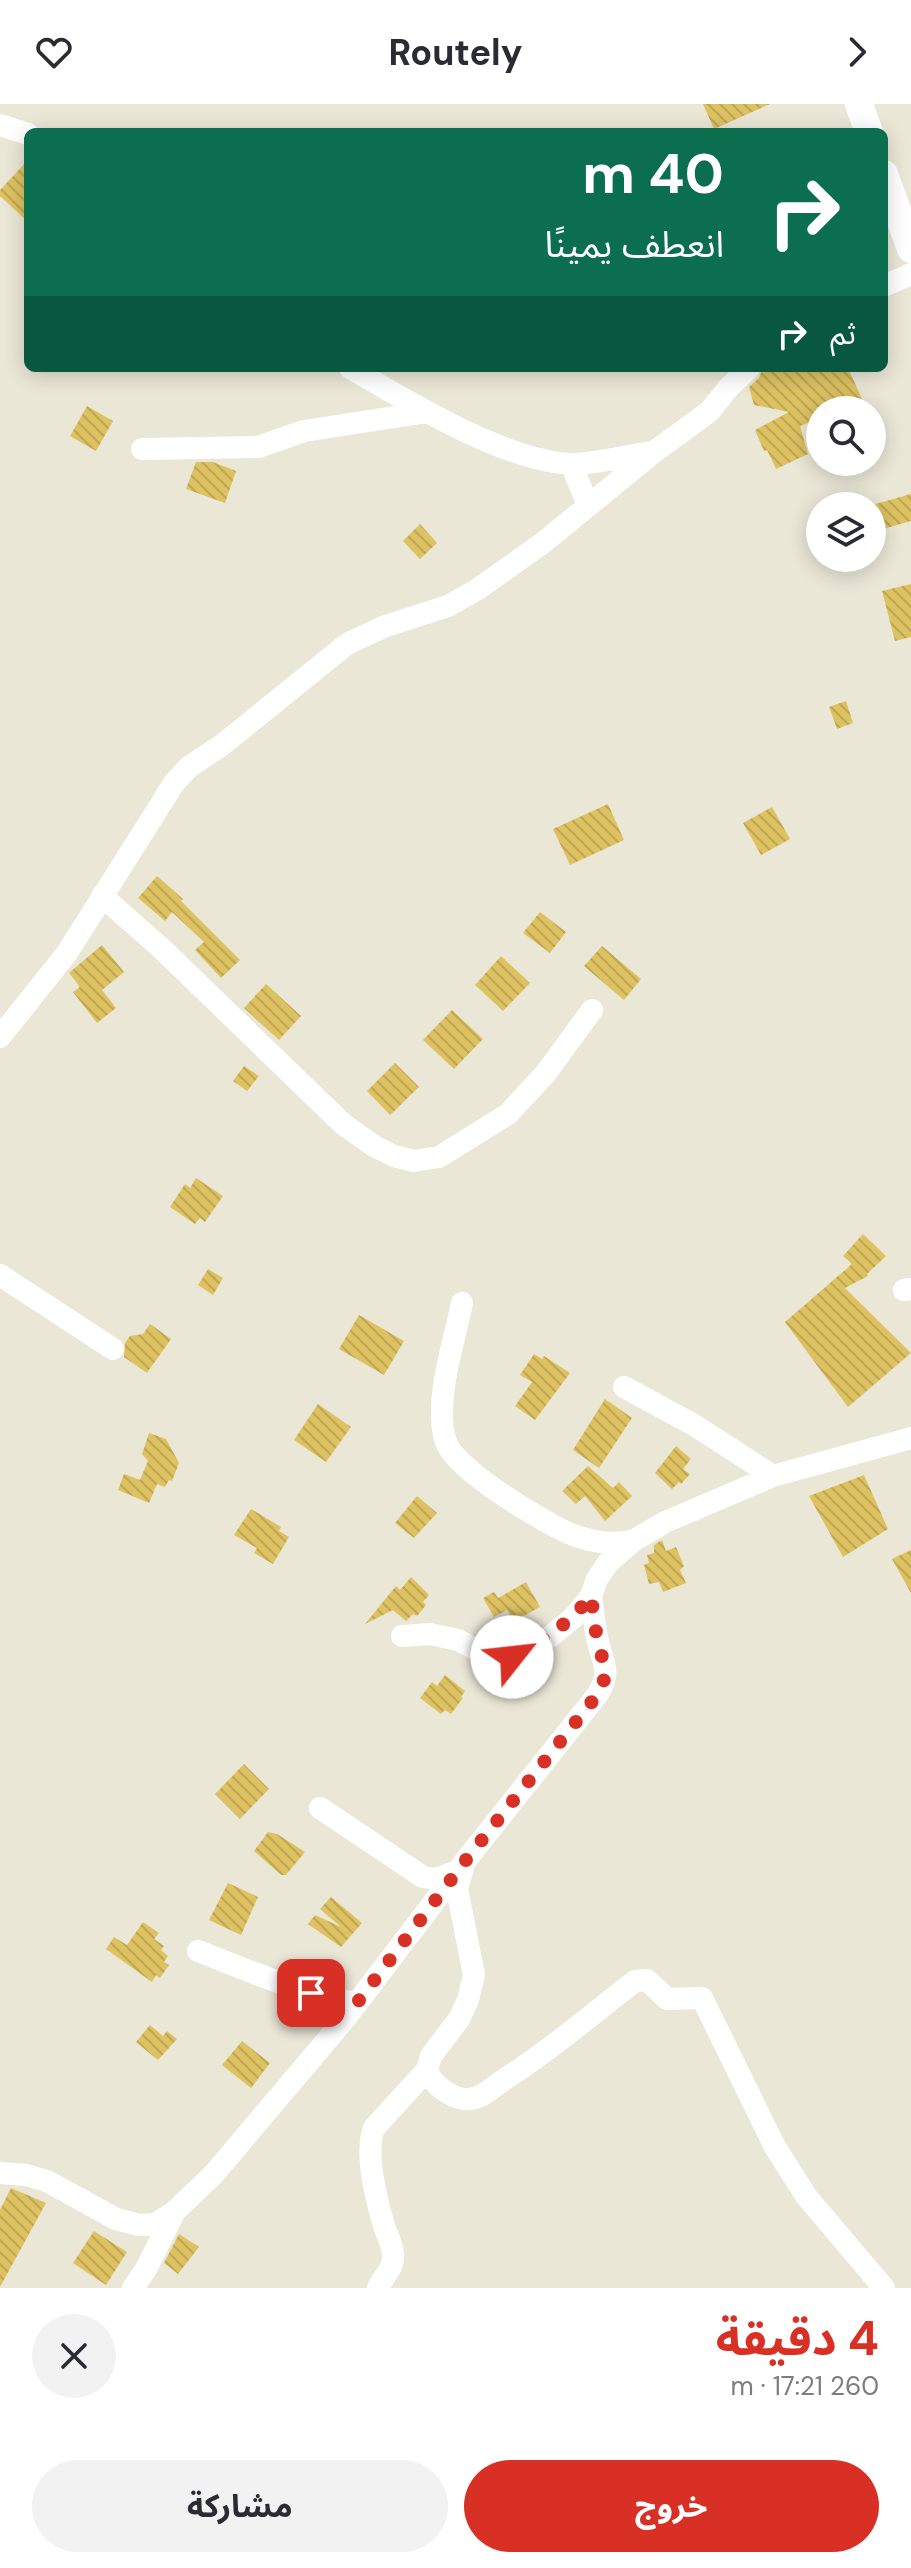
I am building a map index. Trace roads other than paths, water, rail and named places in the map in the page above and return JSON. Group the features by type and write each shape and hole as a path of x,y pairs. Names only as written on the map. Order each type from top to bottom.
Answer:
{"main road":[{"path":"859,104 868,128"},
{"path":"888,185 911,249"}],"street":[{"path":"0,125 24,133"},
{"path":"888,284 911,274"},
{"path":"357,372 427,412 536,458 571,464 654,452"},
{"path":"0,1037 67,953 174,783 189,767 222,745 347,644 383,627 448,606 478,589 544,542 654,452 710,411 745,372"},
{"path":"142,449 258,447 304,431 427,412"},
{"path":"571,464 588,505"},
{"path":"102,896 161,948 343,1124 374,1146 414,1161 439,1157 508,1114 546,1073 592,1010"},
{"path":"0,1275 113,1349"},
{"path":"462,1303 441,1405 446,1444 461,1465 554,1527 608,1544 633,1541"},
{"path":"624,1387 694,1425 773,1476"},
{"path":"402,1636 430,1634 458,1640 502,1660 551,1636 573,1618 591,1596 597,1579 608,1563 633,1541 665,1522 773,1476 911,1438"},
{"path":"0,2173 47,2181 116,2219 139,2225 155,2224 174,2212 213,2175 357,2003 598,1694 606,1680 606,1664 597,1641 591,1596"},
{"path":"320,1808 423,1877 436,1879 462,1865"},
{"path":"378,2288 393,2257 369,2153 369,2140 374,2128 427,2070 431,2056 459,2019 468,2000 474,1975 457,1889 462,1865"},
{"path":"198,1951 293,1988 357,2003"},
{"path":"427,2070 430,2081 468,2100 482,2095 531,2063 635,1981 647,1980 667,1999 702,1998 775,2147 806,2196 884,2288"},
{"path":"133,2288 146,2269 174,2212"}]}
